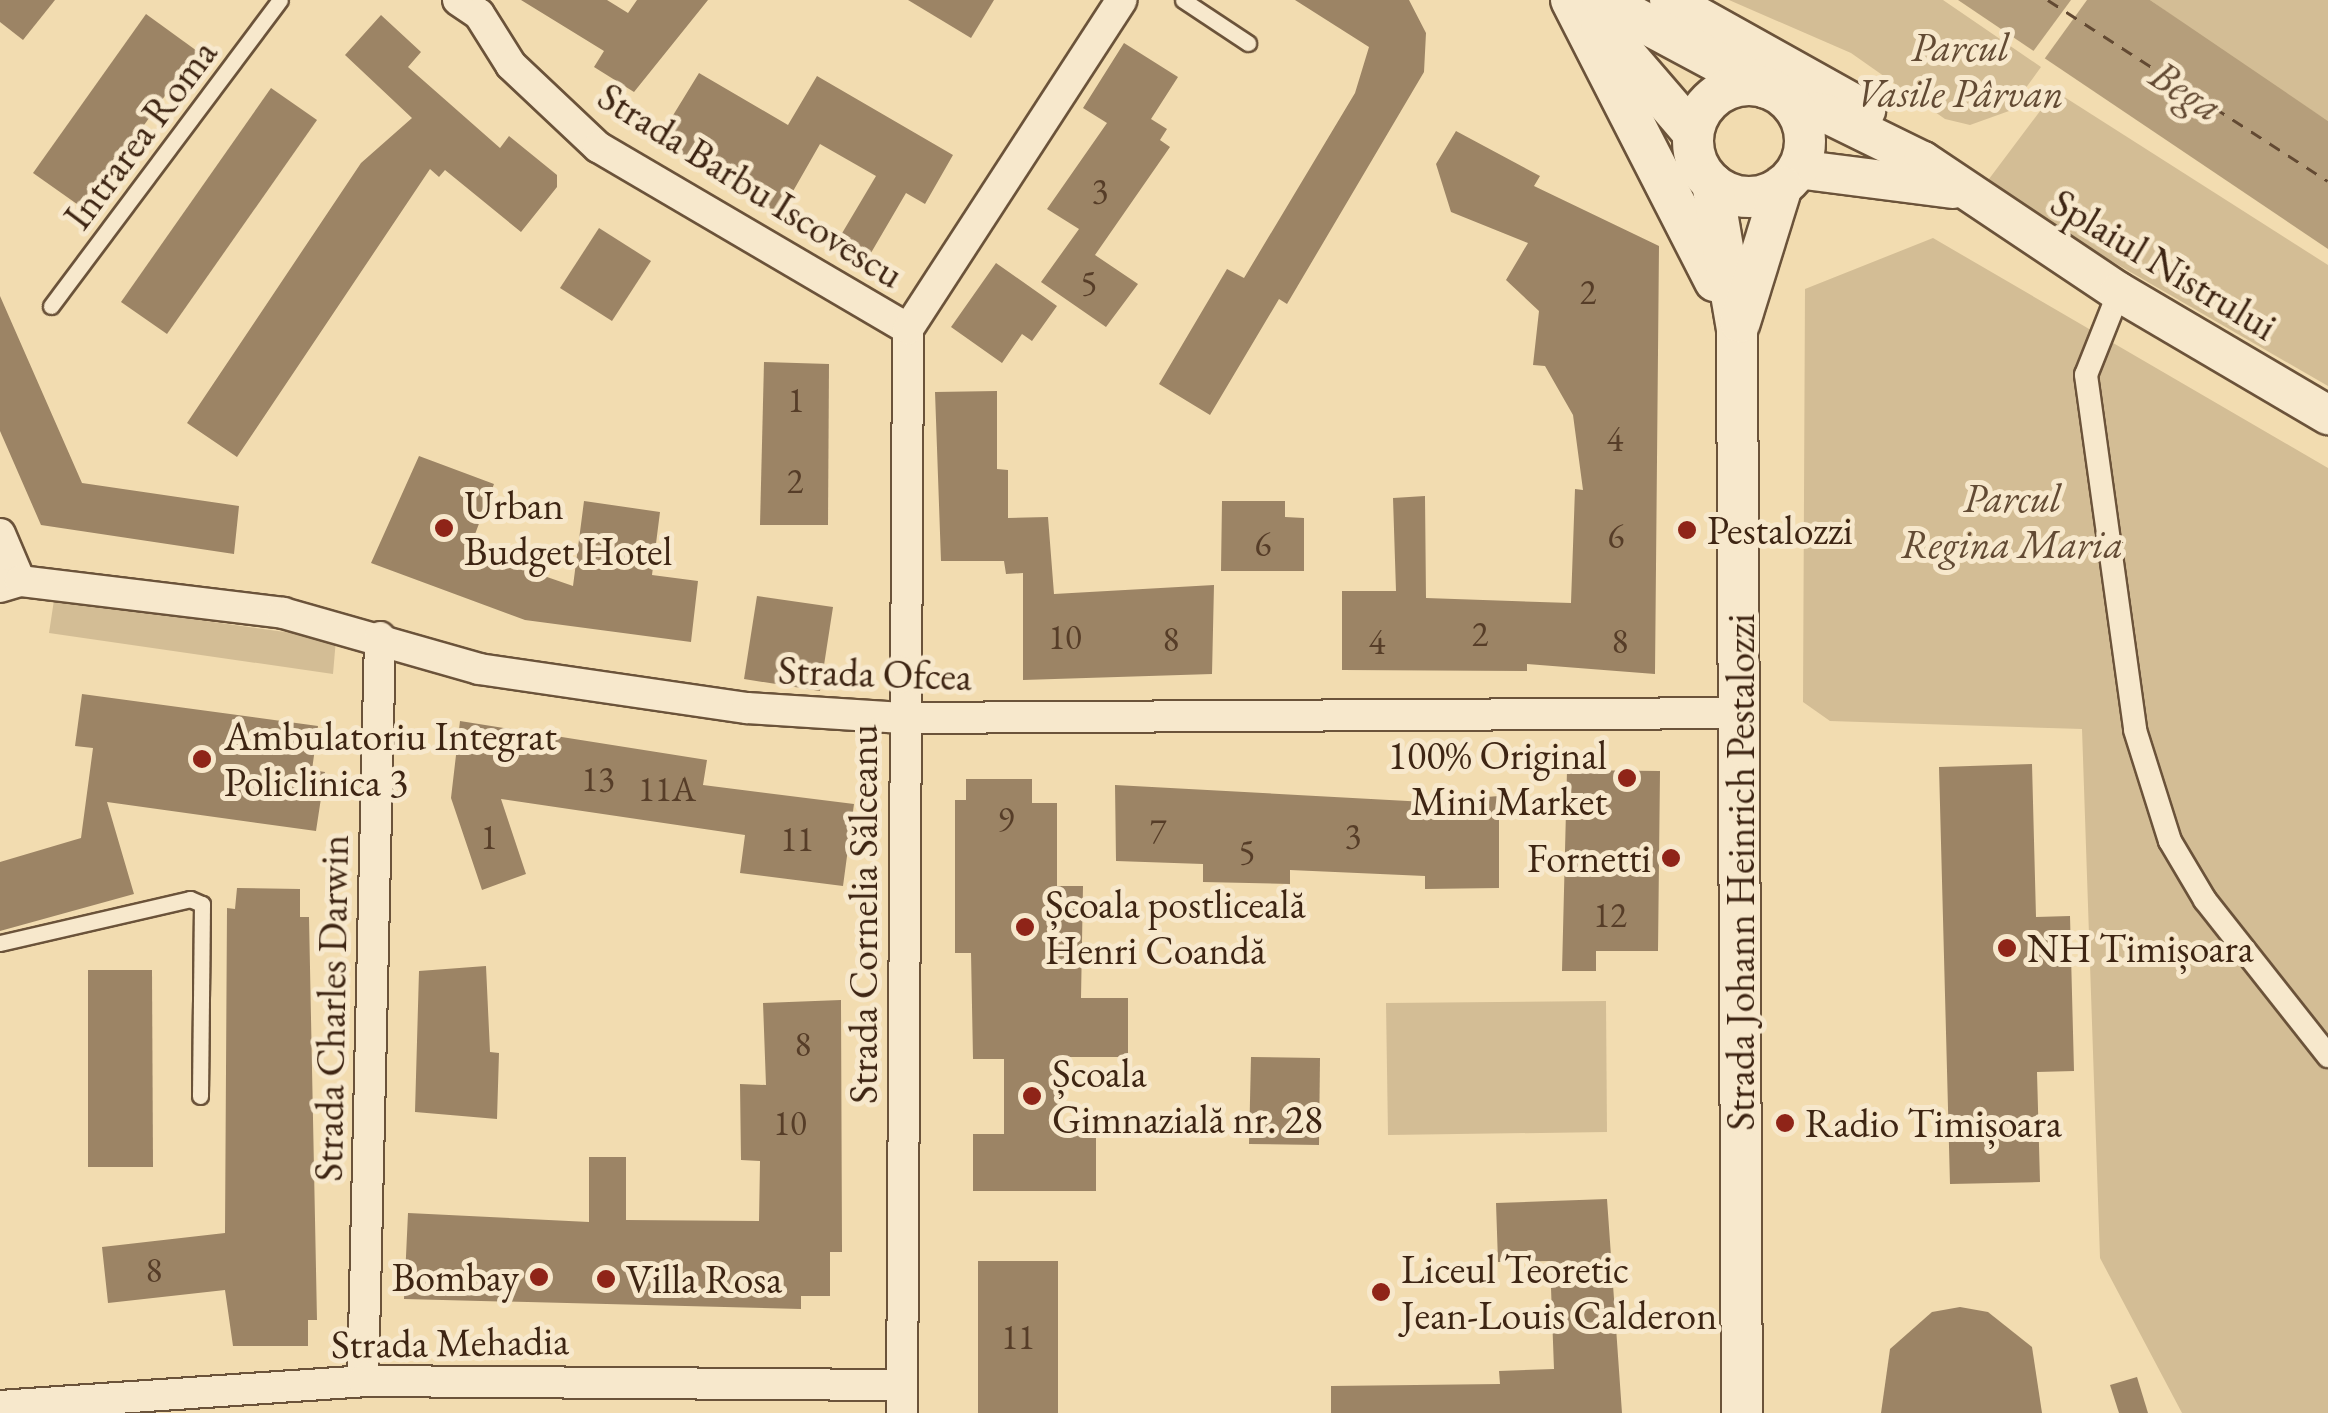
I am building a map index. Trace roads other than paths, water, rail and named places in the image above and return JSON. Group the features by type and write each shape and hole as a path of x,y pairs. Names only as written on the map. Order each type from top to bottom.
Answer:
{"main road":[{"path":"1572,0 1737,330"},
{"path":"1579,0 1694,133 1696,160 1712,183 1754,197 1790,178 1804,138 1780,99 1602,0"},
{"path":"1694,133 1720,94 1780,99"},
{"name":"Strada Johann Heinrich Pestalozzi","path":"1737,330 1790,178"},
{"name":"Strada Johann Heinrich Pestalozzi","path":"1712,183 1737,330 1742,1413"}],"street":[{"path":"908,329 1122,0"},
{"path":"1670,0 1895,127 1923,160"},
{"name":"Strada Barbu Iscovescu","path":"475,5 512,65 598,147 908,329"},
{"name":"Splaiul Nistrului","path":"1780,99 1825,113 1923,160 1955,189 2328,414"},
{"name":"Splaiul Nistrului","path":"1790,178 1955,189"},
{"path":"2120,292 2086,375 2135,730 2170,841 2205,900 2328,1056"},
{"name":"Strada Cornelia Sălceanu","path":"902,1399 908,329"},
{"path":"0,534 10,584"},
{"name":"Strada Ofcea","path":"10,584 283,613 380,637 479,669 644,696 903,718 1740,713"},
{"name":"Strada Charles Darwin","path":"362,1380 380,637"},
{"name":"Strada Mehadia","path":"0,1406 362,1380 902,1399"}],"lane":[{"name":"Intrarea Roma","path":"51,306 280,0"},
{"path":"1182,0 1248,43"},
{"path":"0,943 190,899 202,904 200,1096"}],"water":[{"name":"Bega","path":"1958,0 2150,0 2328,121 2328,249"}],"place":[{"name":"Urban Budget Hotel","path":"444,528"},
{"name":"Pestalozzi","path":"1687,530"},
{"name":"Ambulatoriu Integrat Policlinica 3","path":"202,759"},
{"name":"100% Original Mini Market","path":"1627,778"},
{"name":"Fornetti","path":"1671,858"},
{"name":"Școala postliceală Henri Coandă","path":"1025,927"},
{"name":"NH Timișoara","path":"2007,948"},
{"name":"Școala Gimnazială nr. 28","path":"1032,1096"},
{"name":"Radio Timișoara","path":"1785,1123"},
{"name":"Bombay","path":"539,1277"},
{"name":"Villa Rosa","path":"606,1279"},
{"name":"Liceul Teoretic Jean-Louis Calderon","path":"1381,1292"}],"park label":[{"name":"Parcul Vasile Pârvan","path":"1960,70"},
{"name":"Parcul Regina Maria","path":"2012,521"}]}
